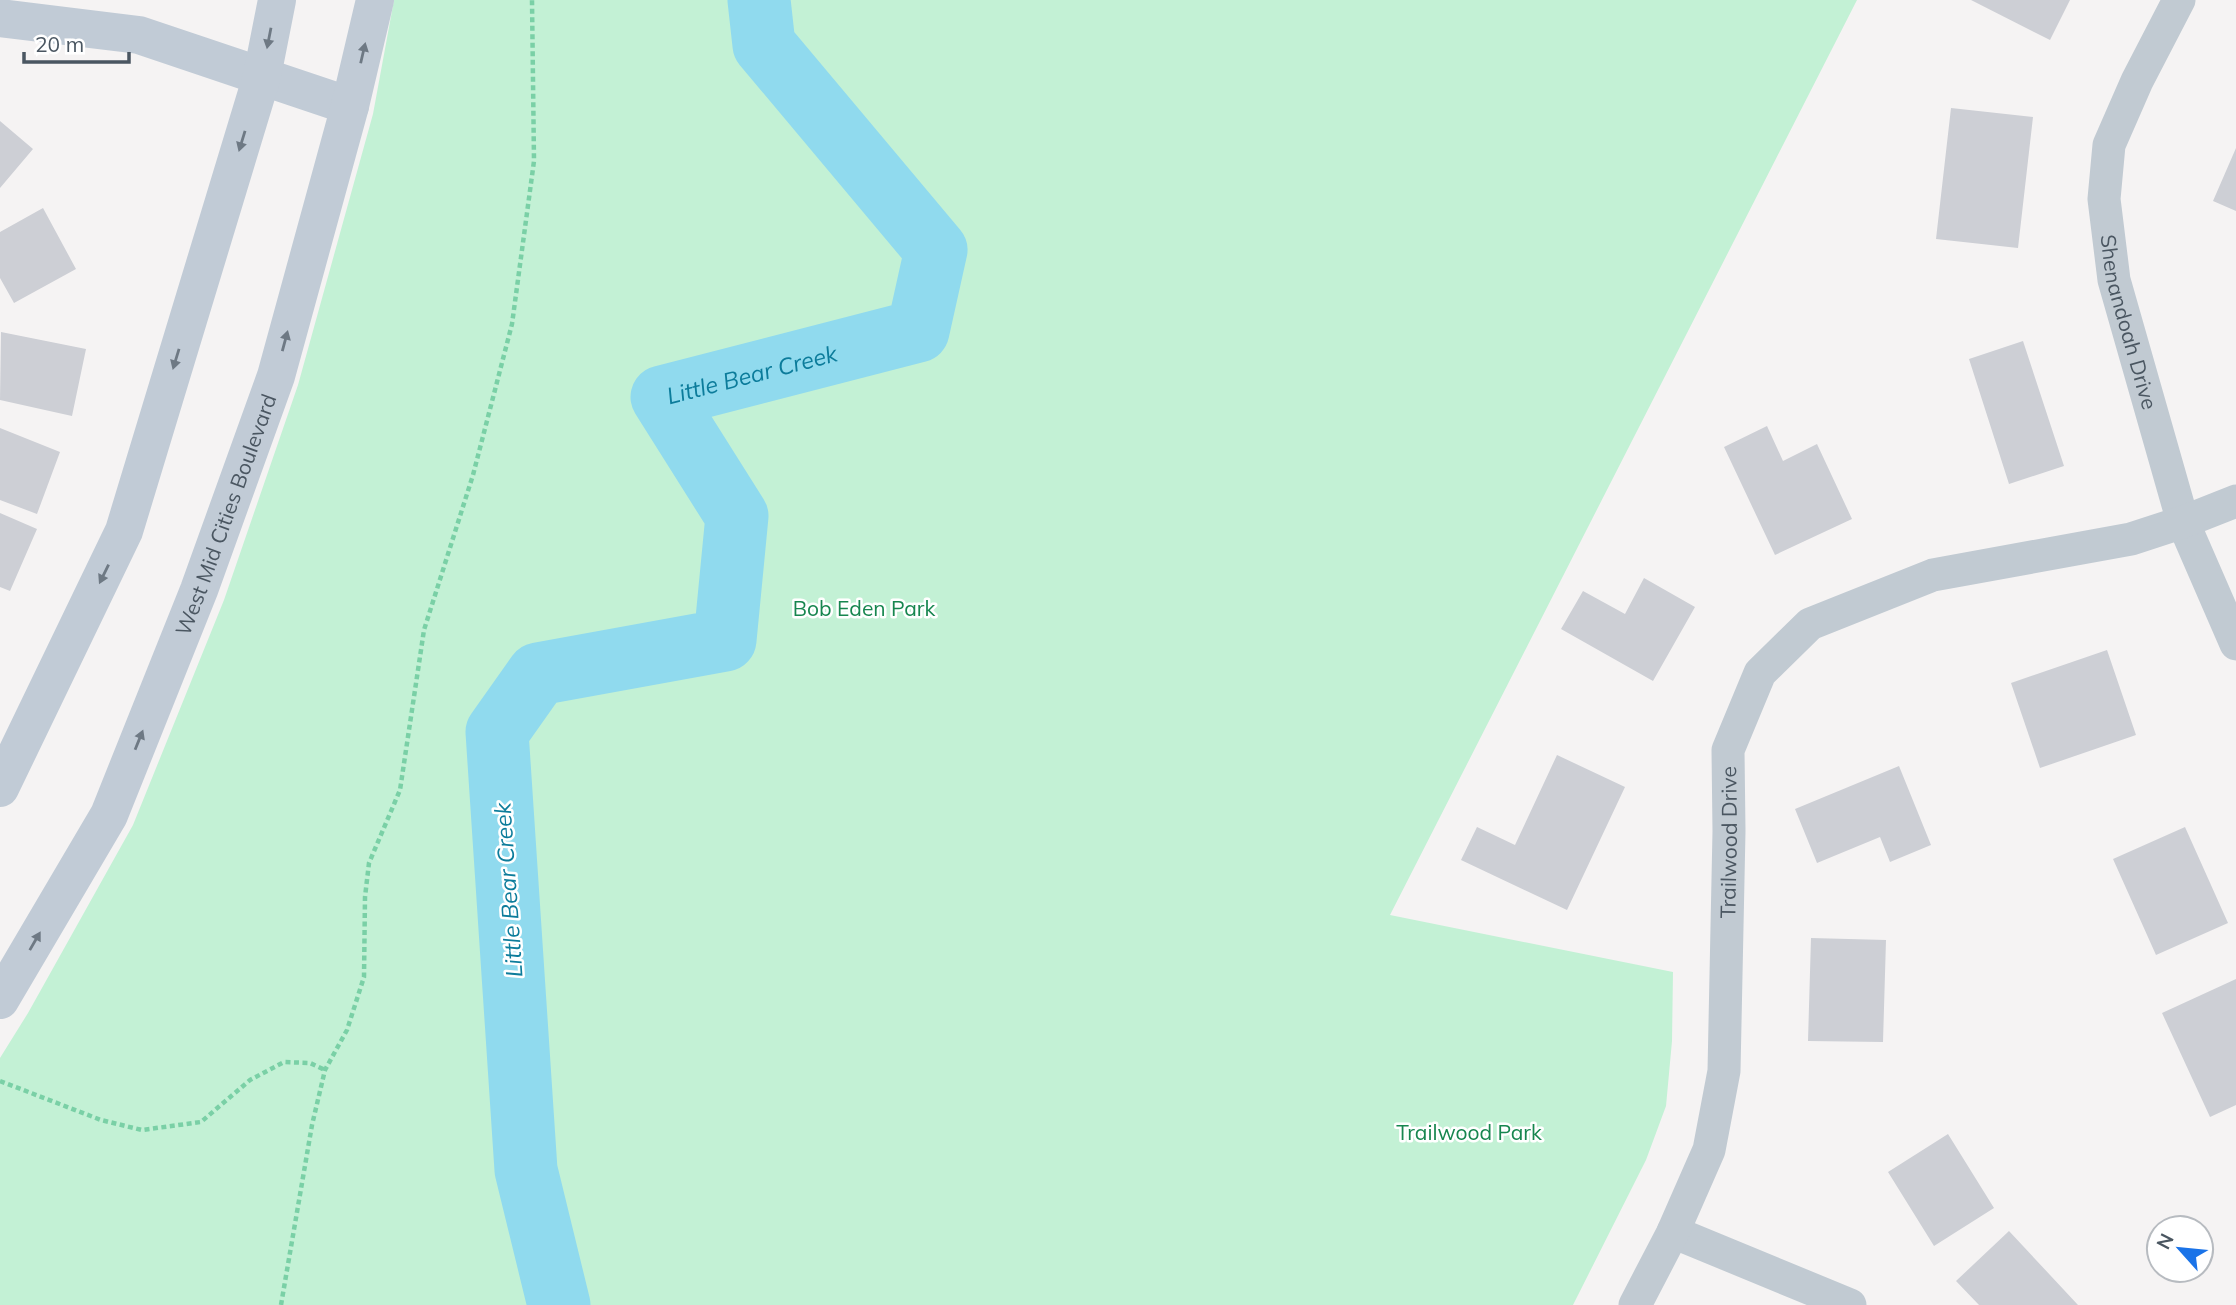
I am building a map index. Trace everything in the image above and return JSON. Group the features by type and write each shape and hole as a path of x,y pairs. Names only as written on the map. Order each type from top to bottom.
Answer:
{"main road":[{"path":"0,788 124,531 262,76 277,0"},
{"name":"West Mid Cities Boulevard","path":"0,1000 108,815 200,590 276,376 351,106 375,0"},
{"path":"0,18 139,35 351,106"}],"street":[{"name":"Shenandoah Drive","path":"2179,0 2137,81 2109,145 2104,199 2114,280 2183,522 2236,644"},
{"name":"Trailwood Drive","path":"1635,1305 1673,1232 1709,1150 1724,1071 1728,750 1760,673 1810,624 1933,575 2131,539 2183,522 2236,500"},
{"path":"1673,1232 1850,1305"}],"path":[{"path":"281,1305 308,1149 325,1070 347,1030 364,977 365,897 369,863 400,790 424,630 473,475 512,324 534,160 532,0"},
{"path":"0,1081 101,1120 142,1130 201,1122 250,1080 284,1062 310,1063 325,1070"}],"green space":[{"name":"Bob Eden Park","path":"394,0 1857,0 1390,915 1673,972 1672,1041 1666,1106 1646,1160 1573,1305 0,1305 0,1058 133,825 224,600 298,385 373,114"}],"building":[{"path":"1971,0 2070,0 2050,40"},
{"path":"1951,108 2033,117 2018,248 1936,239"},
{"path":"0,121 33,149 0,188"},
{"path":"2236,148 2236,211 2213,201"},
{"path":"43,208 76,269 14,303 0,278 0,232"},
{"path":"1,332 86,349 72,416 0,400"},
{"path":"2023,341 2064,466 2009,484 1969,359"},
{"path":"1767,426 1783,461 1817,444 1852,519 1775,555 1724,447"},
{"path":"0,428 60,452 37,514 0,500"},
{"path":"0,513 37,529 10,591 0,587"},
{"path":"1644,578 1695,607 1653,681 1561,629 1583,591 1625,614"},
{"path":"2107,650 2136,735 2040,768 2011,683"},
{"path":"1557,755 1625,787 1567,910 1461,860 1477,827 1515,845"},
{"path":"1899,766 1931,845 1890,862 1880,837 1817,863 1795,809"},
{"path":"2185,827 2228,923 2156,955 2113,859"},
{"path":"1811,938 1886,940 1883,1042 1808,1041"},
{"path":"2236,979 2236,1105 2210,1117 2162,1013"},
{"path":"1948,1134 1994,1208 1934,1246 1888,1172"},
{"path":"2009,1231 2078,1305 1979,1305 1956,1281"}],"waterway":[{"name":"Little Bear Creek","path":"559,1305 526,1170 497,732 538,674 725,640 737,516 662,397 918,331 936,250 764,45 759,0"}],"park label":[{"name":"Trailwood Park","path":"1469,1132"}]}
